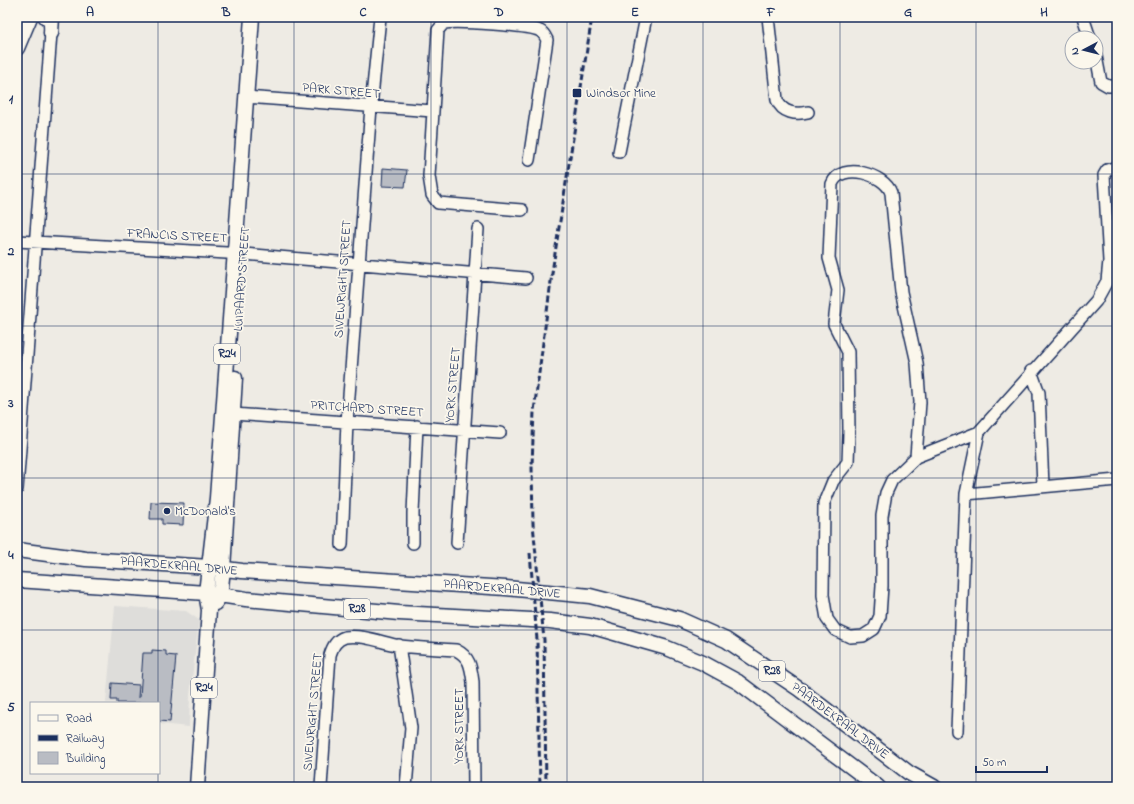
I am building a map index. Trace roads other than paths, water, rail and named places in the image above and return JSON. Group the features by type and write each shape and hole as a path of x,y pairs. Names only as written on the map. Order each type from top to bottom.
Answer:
{"main road":[{"path":"17,48 30,17"},
{"path":"51,33 52,17"},
{"name":"LUIPAARD STREET","path":"197,787 209,610 206,593 217,498 239,254 250,98 252,17"},
{"name":"LUIPAARD STREET","path":"250,98 261,17"},
{"name":"LUIPAARD STREET","path":"220,596 233,414 239,254"},
{"name":"PAARDEKRAAL DRIVE","path":"17,550 86,559 506,588 590,596 679,619 726,640 769,668 909,773 934,787"},
{"name":"PAARDEKRAAL DRIVE","path":"17,580 206,593 220,596 398,613 550,621 598,628 667,648 703,663 738,682 878,787"},
{"path":"209,610 220,596"}],"street":[{"path":"17,489 34,242 51,33 49,22 44,17"},
{"name":"SIVEWRIGHT STREET","path":"342,544 347,422 358,264 380,17"},
{"path":"619,152 646,17"},
{"path":"768,17 778,104 792,113 808,112"},
{"path":"1083,17 1087,30"},
{"path":"522,210 438,203 432,195 429,176 438,30 444,22 539,30 544,34 547,40 529,160"},
{"path":"1099,70 1101,82 1108,86 1117,86"},
{"name":"PARK STREET","path":"250,98 433,111"},
{"path":"956,731 966,494 979,432 1031,371 1082,318 1100,294 1107,281 1109,273 1109,246 1104,175 1106,170 1117,167"},
{"path":"916,456 920,402 917,363 901,292 891,192 888,185 872,176 859,172 847,173 836,177 832,184 829,258 838,290 834,324 848,352 848,462 833,481 824,503 823,595 827,619 835,630 850,637 863,636 874,629 880,616 882,586 882,516 886,493 892,480 916,456 979,432"},
{"name":"YORK STREET","path":"457,543 463,429 476,273 478,230"},
{"name":"FRANCIS STREET","path":"17,240 239,254 526,278"},
{"path":"1031,371 1039,393 1043,486"},
{"name":"PRITCHARD STREET","path":"233,414 463,429 500,433"},
{"path":"413,543 417,426"},
{"path":"966,494 1117,480"},
{"name":"SIVEWRIGHT STREET","path":"321,787 330,655 338,640 346,637 359,638 399,645 456,650 464,654 471,666"},
{"path":"399,645 411,728 406,787"},
{"name":"YORK STREET","path":"471,666 473,682 474,787"}],"railway":[{"path":"546,787 544,640 533,524 532,466 534,411 553,266 592,17"},
{"path":"530,553 537,640 540,787"}],"place":[{"name":"Windsor Mine","path":"577,93"},
{"name":"McDonald's","path":"167,511"}]}
